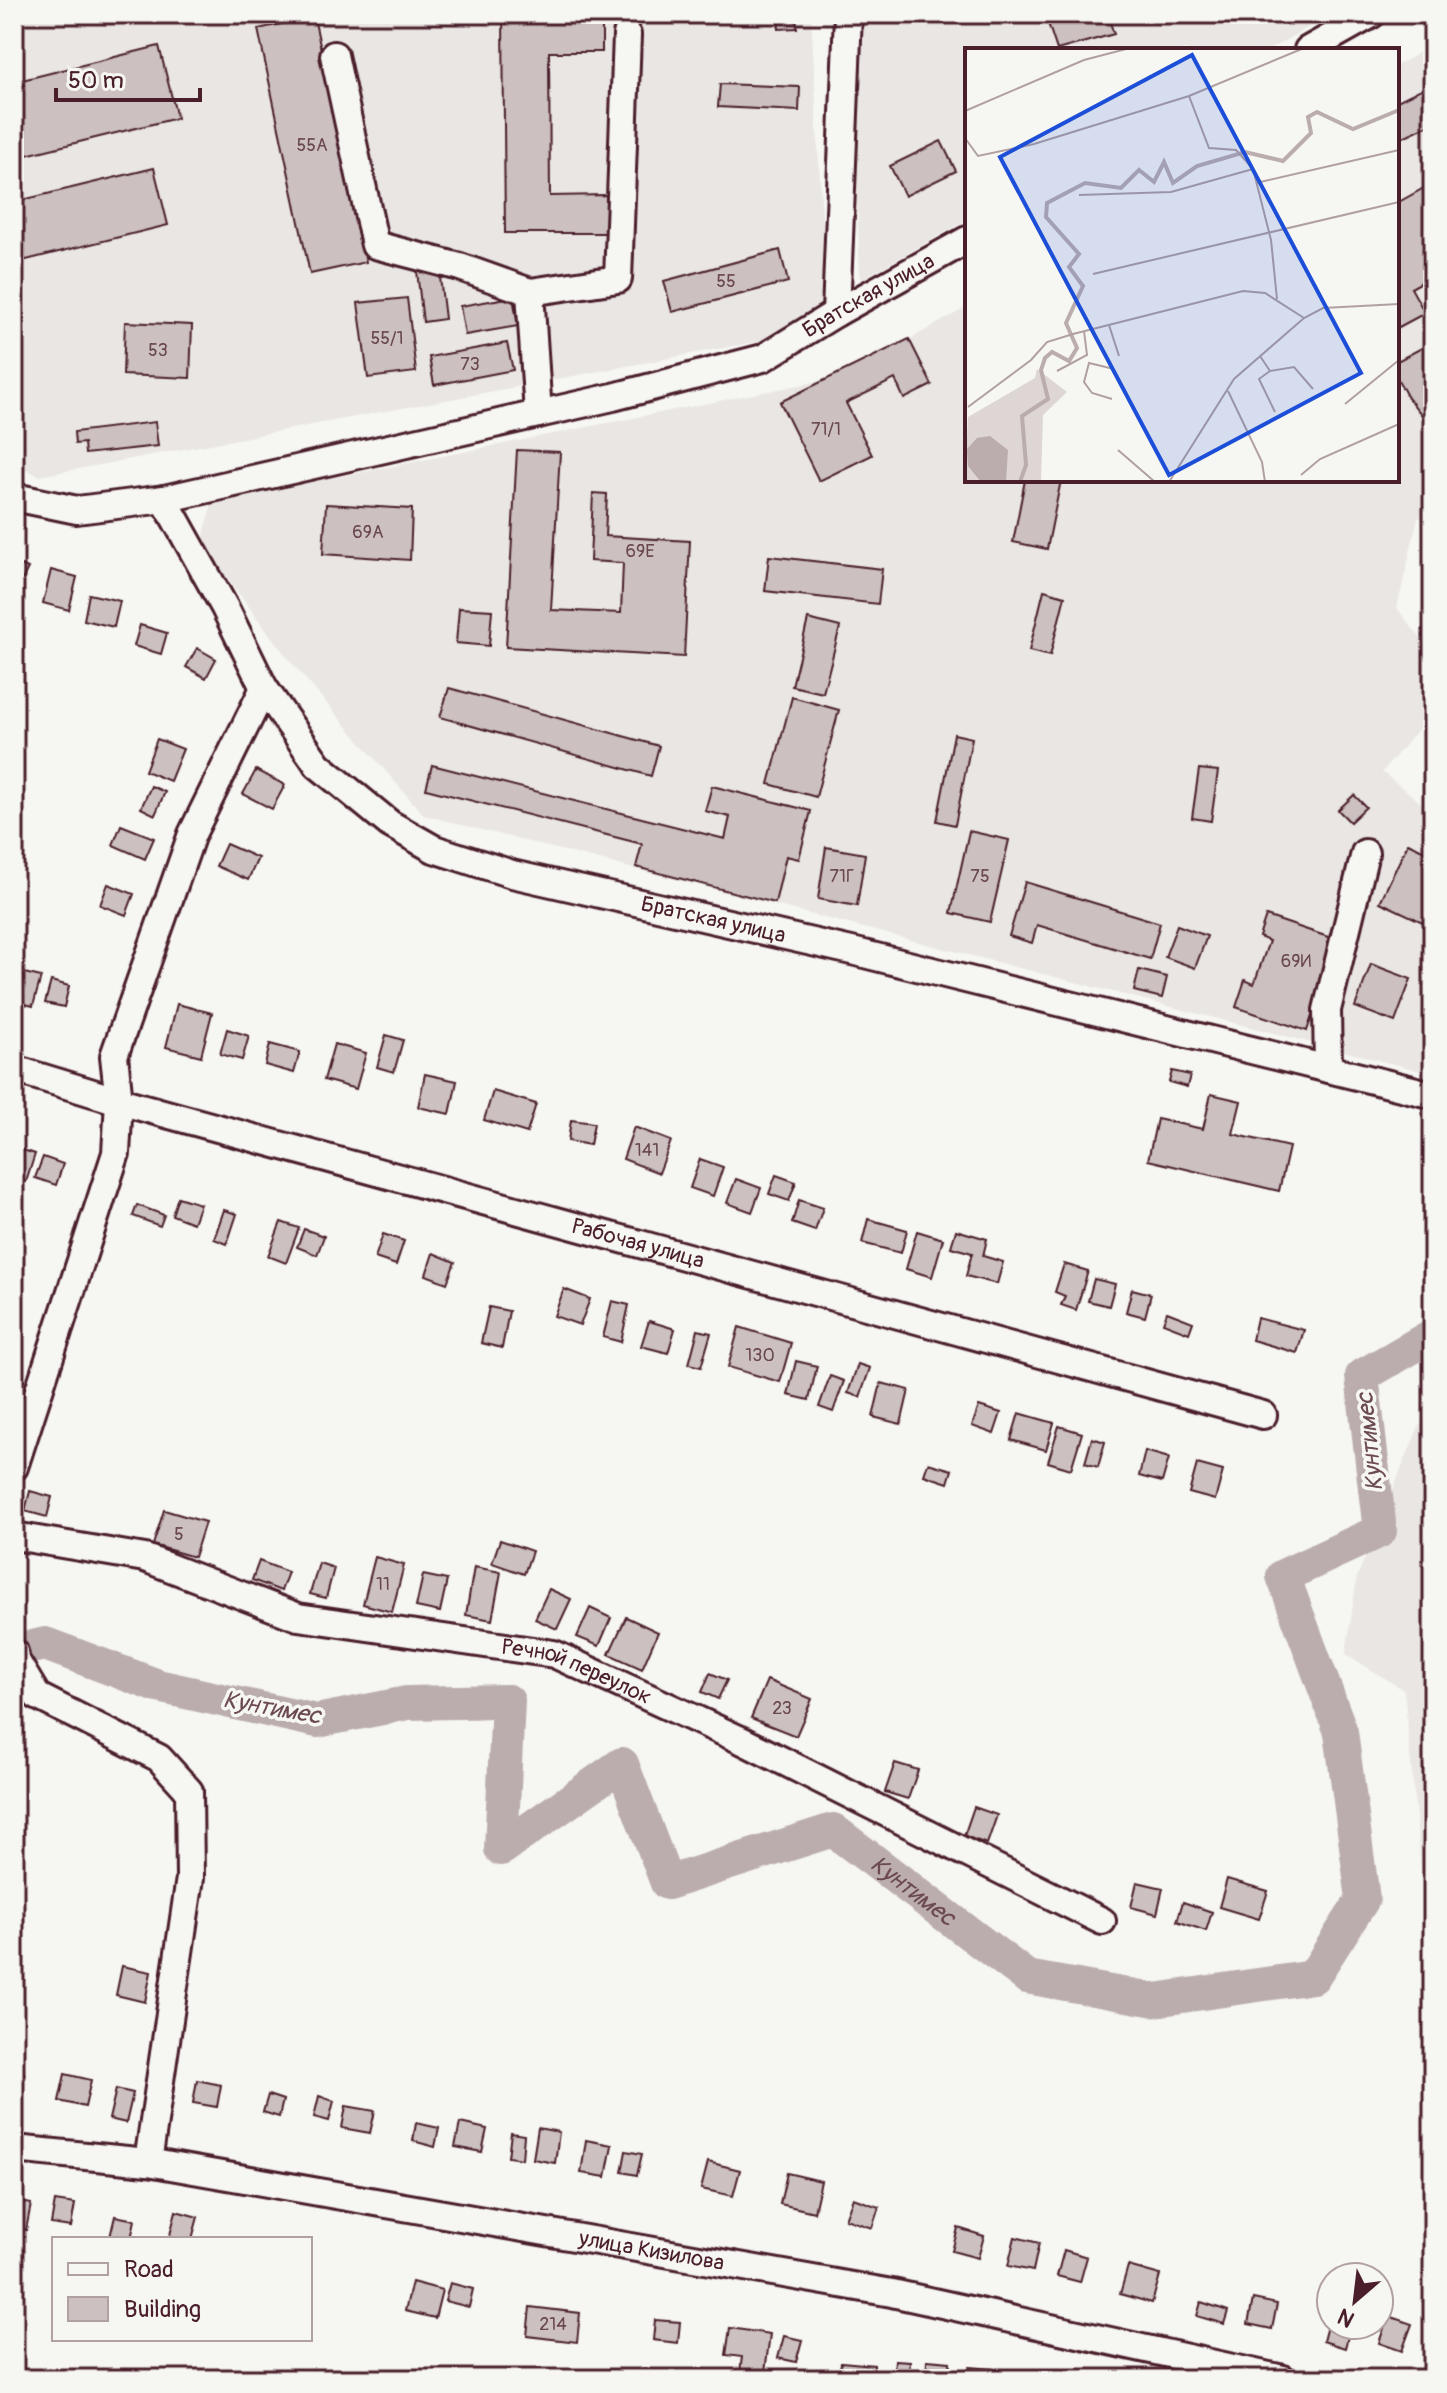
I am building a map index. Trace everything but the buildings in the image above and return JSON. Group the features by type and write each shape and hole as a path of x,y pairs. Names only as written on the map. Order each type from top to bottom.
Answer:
{"street":[{"path":"836,313 848,14"},
{"path":"1312,48 1372,14"},
{"path":"334,55 375,245 460,267 530,292 618,279 627,35"},
{"name":"Братская улица","path":"14,497 77,510 164,499 538,414 763,358 965,241"},
{"path":"530,292 538,414"},
{"name":"Братская улица","path":"164,499 225,608 264,688 318,765 390,824 434,849 512,874 856,952 1433,1095"},
{"path":"14,1467 18,1439 116,1153 119,1101 114,1056 192,834 264,688"},
{"path":"1328,1069 1327,1010 1365,853"},
{"name":"Рабочая улица","path":"14,1069 119,1101 1263,1415"},
{"name":"Речной переулок","path":"14,1536 145,1558 298,1617 554,1654 743,1741 1102,1921"},
{"path":"15,1657 37,1696 159,1758 189,1791 190,1878 148,2162"},
{"name":"улица Кизилова","path":"14,2149 148,2162 892,2293 1283,2379"}],"shaded area":[{"path":"14,14 811,14 827,312 781,337 40,476 14,464"},
{"path":"851,14 1332,14 1272,48 965,48 965,221 860,280"},
{"path":"1433,45 1433,525 1418,517 1397,608 1433,655 1433,712 1382,772 1433,812 1433,1074 424,815 290,661 202,545 212,502 845,376 965,308 965,482 1399,482 1399,64"},
{"path":"1433,1410 1433,1965 1404,1690 1346,1654 1357,1577 1419,1426"}],"waterway":[{"name":"Кунтимес","path":"14,1651 45,1644 158,1686 317,1721 407,1703 508,1701 501,1849 622,1764 667,1883 833,1830 1027,1977 1155,2000 1313,1977 1363,1899 1341,1732 1283,1576 1380,1531 1362,1376 1433,1335"}]}
